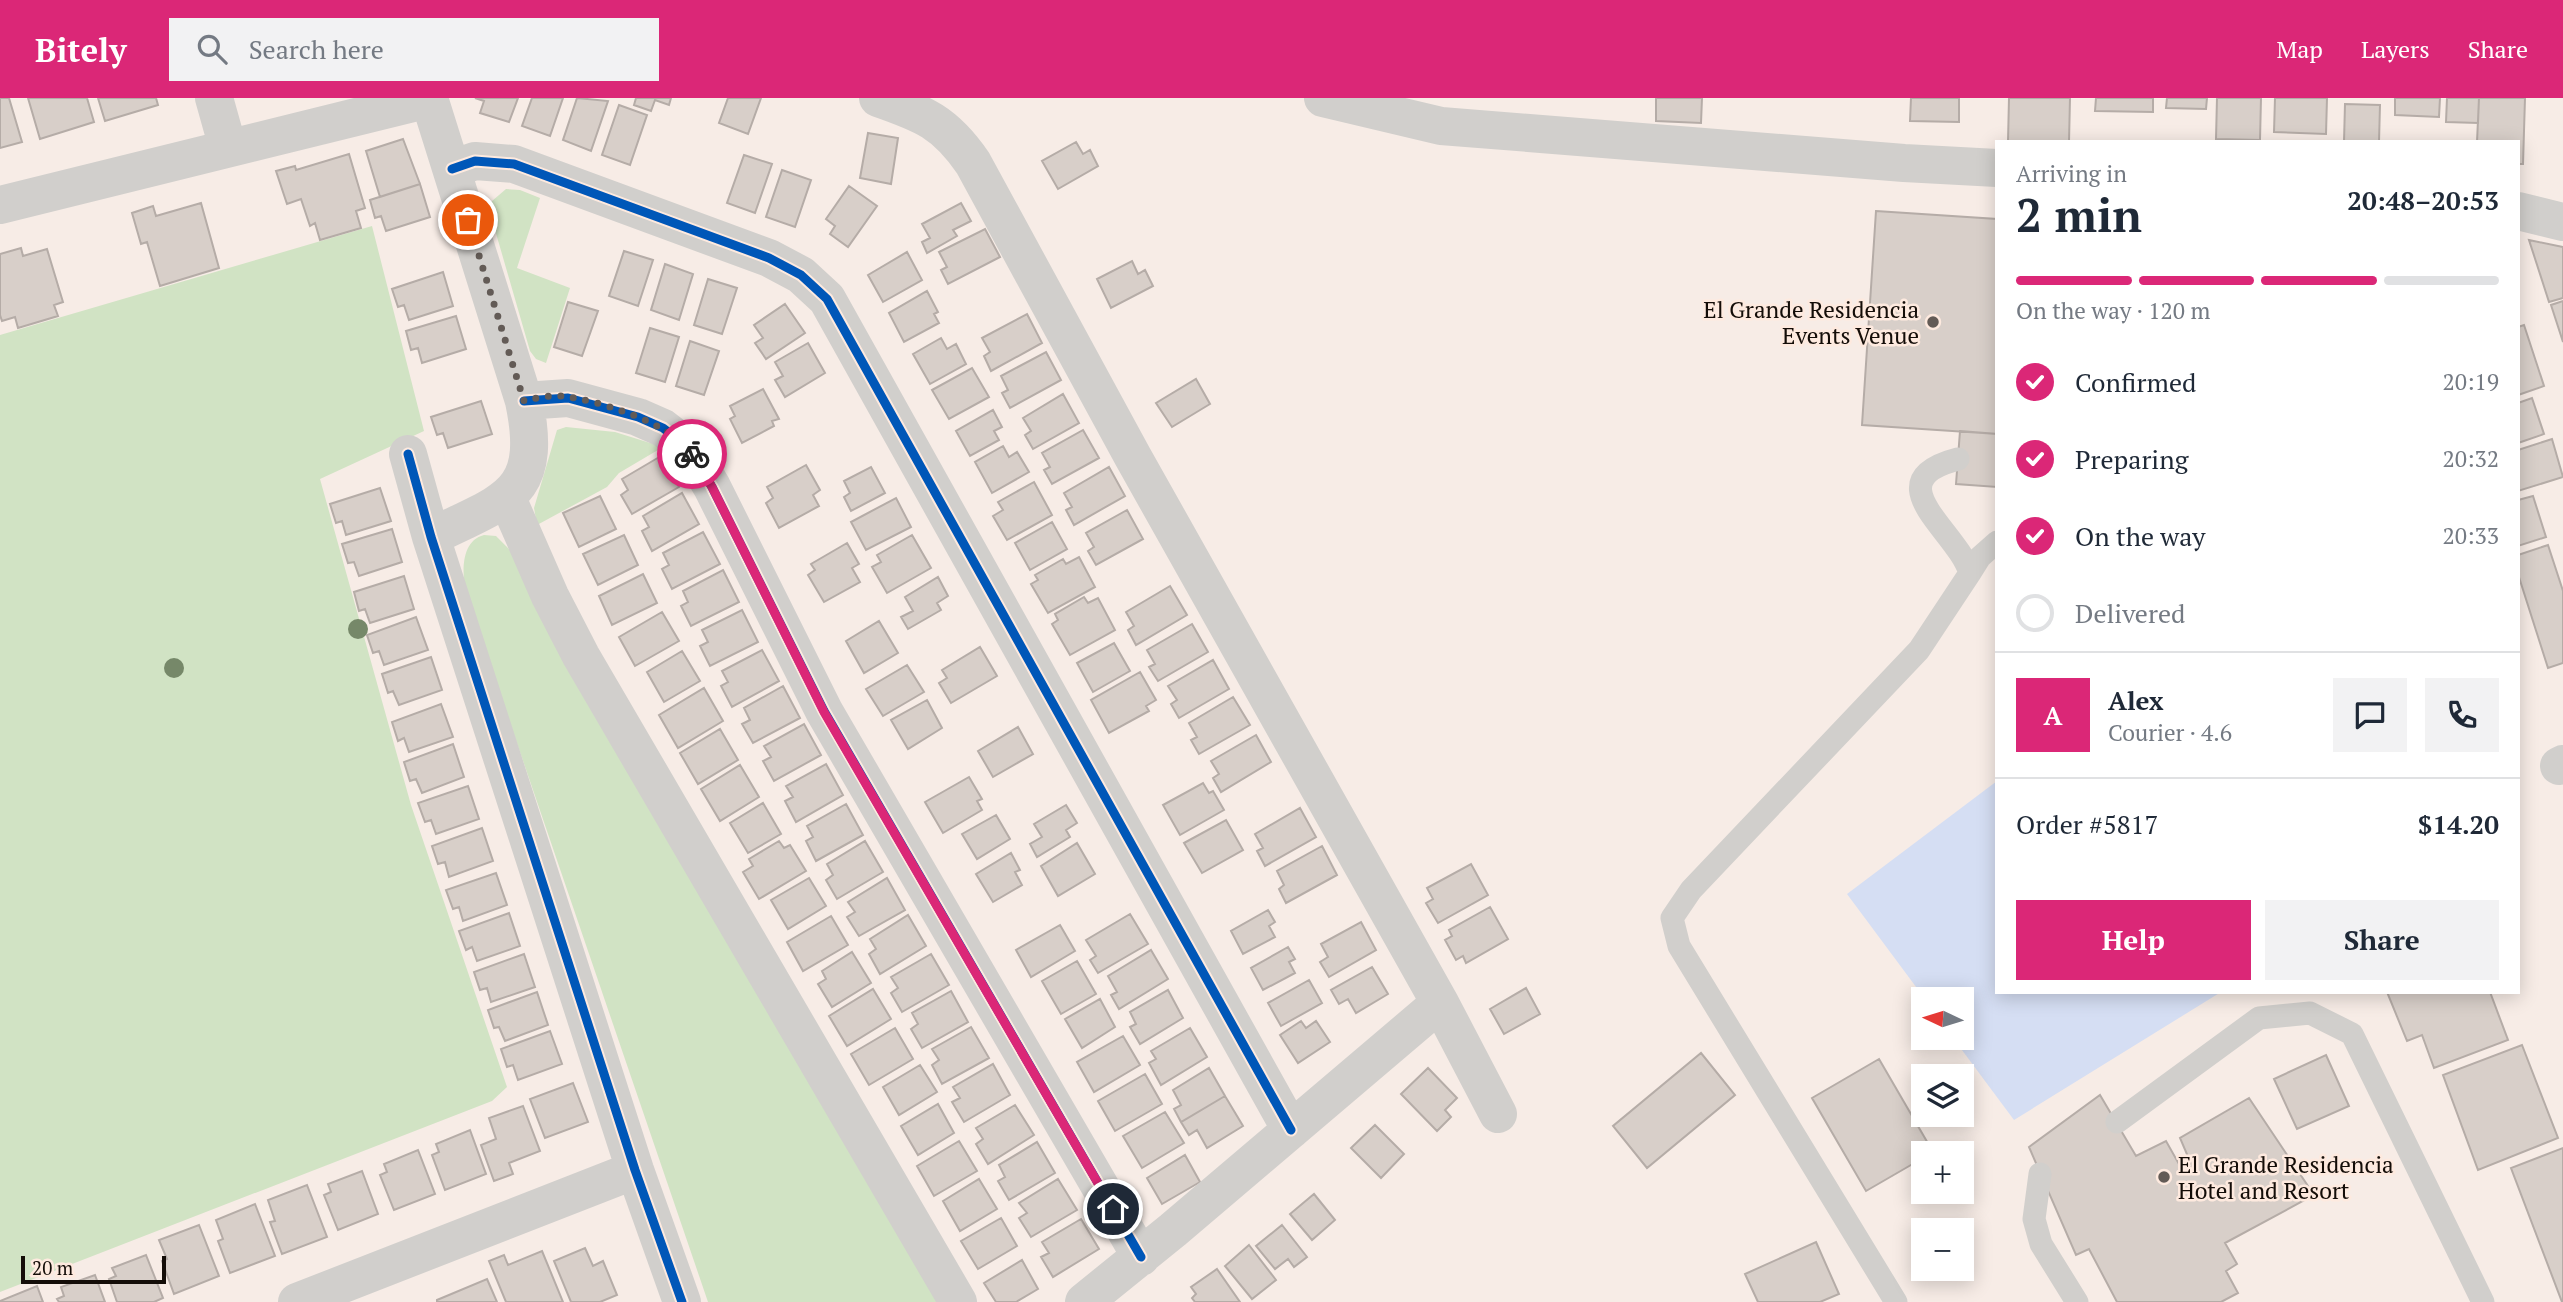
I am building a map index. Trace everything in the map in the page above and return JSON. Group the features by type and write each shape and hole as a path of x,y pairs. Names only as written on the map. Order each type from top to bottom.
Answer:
{"street":[{"path":"214,98 228,148"},
{"path":"0,205 429,98 524,401 530,445 527,464 507,498 430,537"},
{"path":"878,98 937,122 951,133 973,163 1147,481 1440,1003 1498,1114"},
{"path":"1323,98 1441,126 1995,168"},
{"path":"452,169 475,161 514,164 777,261 801,275 827,299 1292,1130"},
{"path":"2520,211 2563,222"},
{"path":"524,401 568,397 638,417 663,428 688,448 712,487 824,712 1141,1257"},
{"path":"408,454 430,537 635,1170 682,1302"},
{"path":"507,498 550,596 582,656 958,1302"},
{"path":"1084,1302 1141,1257 1440,1003"},
{"path":"297,1302 635,1170"}],"lane":[{"path":"1958,458 1939,464 1926,472 1919,486 1922,504 1958,546 1970,573"},
{"path":"1896,1302 1679,946 1672,918 1691,890 1919,650 1980,557 1995,544"},
{"path":"2117,1122 2259,1018 2310,1013 2353,1034 2483,1302"},
{"path":"2040,1174 2034,1219 2041,1244 2077,1302"}],"green space":[{"path":"506,189 520,190 540,198 517,268 570,288 546,363 536,359 530,351 491,216 492,201"},
{"path":"372,226 424,431 320,479 411,805 507,1087 492,1101 0,1292 0,335"},
{"path":"566,427 615,432 663,447 619,473 607,487 537,525 534,508 557,430"},
{"path":"484,535 496,536 511,551 938,1302 708,1302 466,594 464,559 470,544"}],"water":[{"path":"1995,783 1995,994 2218,994 2014,1120 1962,1050 1974,1050 1974,987 1916,987 1847,894"}],"building":[{"path":"0,98 9,98 22,142 0,148"},
{"path":"28,98 87,98 94,122 40,139"},
{"path":"98,98 156,98 158,105 105,121"},
{"path":"475,98 518,98 509,122 480,113 484,101"},
{"path":"532,98 563,98 550,136 522,126"},
{"path":"577,98 608,101 591,151 563,140"},
{"path":"636,98 671,98 669,105 655,100 651,111 634,105"},
{"path":"728,98 761,98 748,134 719,123"},
{"path":"1656,98 1702,98 1701,123 1656,121"},
{"path":"1911,98 1959,98 1959,122 1910,121"},
{"path":"2009,98 2070,98 2069,140 2008,140"},
{"path":"2096,98 2153,98 2153,112 2095,111"},
{"path":"2167,98 2207,98 2206,109 2166,108"},
{"path":"2217,98 2261,98 2260,140 2216,139"},
{"path":"2275,98 2327,98 2326,134 2274,132"},
{"path":"2395,98 2440,98 2439,117 2395,115"},
{"path":"2447,98 2479,98 2478,123 2446,122"},
{"path":"2479,98 2525,98 2523,164 2520,164 2520,140 2477,140"},
{"path":"2345,104 2380,105 2379,140 2344,140"},
{"path":"619,105 647,115 630,165 602,155"},
{"path":"868,133 898,138 891,184 860,178"},
{"path":"403,139 420,184 380,197 366,151"},
{"path":"1076,142 1083,154 1090,150 1098,166 1058,189 1042,161"},
{"path":"349,154 365,208 356,211 361,228 320,240 315,223 310,226 301,199 287,204 276,171 295,166 296,170"},
{"path":"744,155 772,164 755,213 727,203"},
{"path":"782,170 811,180 795,227 766,217"},
{"path":"420,184 430,217 386,231 381,216 375,218 370,200"},
{"path":"849,186 877,206 848,247 830,234 835,226 826,219"},
{"path":"201,203 219,268 160,286 147,242 141,244 132,213 153,206 156,216"},
{"path":"961,203 971,221 953,230 957,236 927,253 922,242 930,238 922,224"},
{"name":"El Grande Residencia Events Venue","path":"1876,211 1995,219 1995,434 1862,425"},
{"path":"985,229 1000,257 948,284 941,270 947,267 939,252"},
{"path":"2529,240 2563,247 2563,298 2549,302"},
{"path":"21,248 23,256 47,249 63,302 54,305 58,316 18,328 15,317 2,321 0,315 0,254"},
{"path":"624,251 653,260 638,306 609,296"},
{"path":"907,252 922,280 883,302 868,275"},
{"path":"1132,261 1138,274 1145,270 1153,286 1111,308 1097,279"},
{"path":"665,264 693,274 679,320 651,310"},
{"path":"443,272 453,306 409,320 404,305 398,307 392,289"},
{"path":"708,279 737,288 722,334 694,325"},
{"path":"927,291 938,312 934,314 939,323 904,342 889,313"},
{"path":"2563,301 2563,342 2551,305"},
{"path":"568,302 598,311 582,356 554,347"},
{"path":"785,304 805,333 766,359 755,343 763,338 754,325"},
{"path":"1027,314 1042,343 991,371 984,356 990,352 982,338"},
{"path":"456,316 466,349 422,363 418,348 411,350 406,331"},
{"path":"2524,325 2544,386 2520,394 2520,326"},
{"path":"650,328 679,337 665,382 636,373"},
{"path":"941,338 947,349 956,344 966,364 930,384 913,354"},
{"path":"690,341 719,351 704,395 676,386"},
{"path":"808,343 825,373 785,397 775,380 783,376 775,362"},
{"path":"1046,352 1061,380 1010,408 1002,393 1008,390 1001,376"},
{"path":"972,368 989,397 949,419 932,390"},
{"path":"1196,379 1210,404 1172,427 1156,403"},
{"path":"763,389 779,419 772,421 774,426 742,443 730,419 735,416 730,406"},
{"path":"1063,394 1079,423 1033,449 1025,435 1031,431 1023,418"},
{"path":"2532,398 2544,434 2520,442 2520,402"},
{"path":"481,401 492,434 448,448 443,433 437,435 431,417"},
{"path":"993,410 1002,427 994,431 999,440 970,456 956,431"},
{"path":"1083,430 1099,458 1052,484 1044,470 1050,467 1042,453"},
{"path":"1960,431 1995,434 1995,487 1956,484"},
{"path":"2552,439 2563,477 2520,490 2520,449"},
{"path":"1003,446 1009,457 1017,452 1029,472 992,493 975,462"},
{"path":"661,456 679,487 632,514 621,495 628,490 622,479"},
{"path":"806,465 820,490 813,495 819,506 779,528 766,503 773,498 767,487"},
{"path":"871,467 885,493 851,511 844,497 850,493 844,481"},
{"path":"1109,467 1125,496 1074,525 1066,510 1072,507 1064,493"},
{"path":"1034,482 1052,515 1007,540 993,516 1003,510 998,502"},
{"path":"380,488 391,521 346,535 342,521 336,523 330,504"},
{"path":"682,493 699,524 652,551 642,531 649,527 643,516"},
{"path":"600,496 616,529 579,547 563,513"},
{"path":"2533,496 2546,537 2520,545 2520,499"},
{"path":"896,498 911,527 866,550 851,522"},
{"path":"1127,510 1143,539 1096,565 1088,551 1094,547 1086,533"},
{"path":"1052,522 1067,549 1030,570 1015,543"},
{"path":"392,529 402,562 359,576 354,562 348,563 342,544"},
{"path":"703,532 720,564 672,589 662,569 669,565 663,553"},
{"path":"624,535 638,565 598,585 583,554"},
{"path":"912,535 931,568 887,593 872,567 881,562 877,555"},
{"path":"847,543 859,564 852,568 860,582 824,602 808,575 815,570 811,564"},
{"path":"2548,545 2563,591 2563,663 2548,668 2520,580 2520,554"},
{"path":"1079,557 1095,587 1048,613 1031,584 1038,580 1035,575 1063,559 1066,564"},
{"path":"723,570 739,602 691,626 681,606 688,602 683,591"},
{"path":"643,574 657,603 612,625 599,596"},
{"path":"404,576 414,609 370,623 365,609 359,611 354,592"},
{"path":"938,577 948,596 937,603 941,610 908,629 901,617 913,611 905,597"},
{"path":"1170,586 1187,615 1136,645 1128,630 1134,626 1126,612"},
{"path":"1084,597 1088,603 1098,598 1115,630 1070,655 1052,624 1058,620 1055,614"},
{"path":"742,610 758,642 710,666 700,646 708,642 702,630"},
{"path":"662,612 679,641 635,666 619,637"},
{"path":"416,617 428,650 384,665 379,651 373,653 367,635"},
{"path":"879,621 898,653 864,673 846,641"},
{"path":"1192,624 1208,652 1158,681 1149,667 1155,664 1147,650"},
{"path":"1114,643 1130,671 1093,692 1077,663"},
{"path":"980,647 997,676 951,703 939,683 947,678 942,670"},
{"path":"762,650 779,681 732,707 721,686 728,682 722,671"},
{"path":"682,651 700,681 664,702 647,672"},
{"path":"431,657 442,690 399,705 393,691 388,693 382,674"},
{"path":"1213,660 1229,689 1179,718 1171,704 1177,700 1168,686"},
{"path":"907,665 924,692 883,716 866,689"},
{"path":"1140,672 1156,700 1146,706 1149,711 1109,733 1091,700"},
{"path":"783,686 800,718 753,743 742,724 750,720 744,708"},
{"path":"704,688 723,721 678,748 659,715"},
{"path":"1233,697 1250,725 1199,754 1191,740 1197,737 1189,723"},
{"path":"927,700 942,728 908,749 891,720"},
{"path":"441,704 453,737 409,752 404,738 398,741 392,722"},
{"path":"804,724 821,755 774,781 763,761 771,757 764,746"},
{"path":"1018,727 1033,754 993,777 978,751"},
{"path":"720,729 738,760 698,784 680,753"},
{"path":"1256,735 1271,762 1221,792 1213,778 1219,774 1211,761"},
{"path":"453,744 464,777 422,793 416,779 410,781 404,762"},
{"path":"826,764 843,795 796,822 785,801 793,797 786,786"},
{"path":"740,765 759,797 720,821 701,789"},
{"path":"969,777 982,799 977,801 982,810 943,833 925,802"},
{"path":"1203,783 1209,793 1213,791 1224,810 1180,835 1163,805"},
{"path":"468,786 479,819 436,834 431,820 425,822 418,803"},
{"path":"763,803 781,834 748,853 730,823"},
{"path":"846,804 863,835 816,861 806,841 813,837 807,826"},
{"path":"1066,805 1077,823 1066,830 1070,837 1037,857 1030,844 1042,837 1034,824"},
{"path":"1300,808 1316,837 1265,866 1257,851 1263,848 1255,834"},
{"path":"996,815 1010,839 977,859 962,834"},
{"path":"1226,820 1243,850 1202,873 1184,843"},
{"path":"482,828 493,861 449,877 445,862 438,864 432,846"},
{"path":"779,841 784,848 790,845 806,871 759,899 743,872 753,866 749,859"},
{"path":"865,841 883,872 837,899 826,880 833,875 827,864"},
{"path":"1077,843 1095,874 1058,896 1041,866"},
{"path":"1322,846 1337,875 1286,903 1279,889 1284,885 1277,871"},
{"path":"1011,853 1020,870 1015,872 1022,885 993,902 976,874"},
{"path":"1471,864 1488,895 1438,923 1426,903 1433,899 1427,888"},
{"path":"496,873 507,905 463,921 459,907 453,909 446,890"},
{"path":"809,878 826,906 788,929 771,900"},
{"path":"887,878 905,910 859,936 847,917 855,912 848,902"},
{"path":"1490,907 1508,939 1466,963 1463,956 1456,960 1445,940 1452,936 1449,930"},
{"path":"1268,910 1275,922 1269,926 1275,937 1243,954 1231,931"},
{"path":"509,913 520,946 477,961 472,947 466,950 459,931"},
{"path":"1130,914 1148,944 1098,973 1090,960 1096,956 1086,940"},
{"path":"908,915 926,946 880,974 869,954 876,949 870,939"},
{"path":"831,916 848,945 803,971 787,942"},
{"path":"1361,922 1376,950 1329,977 1320,962 1328,957 1321,944"},
{"path":"1060,925 1075,951 1031,977 1016,950"},
{"path":"1288,947 1295,959 1289,962 1295,973 1263,990 1251,968"},
{"path":"1151,950 1168,979 1119,1009 1111,995 1117,992 1108,976"},
{"path":"852,952 871,983 832,1007 818,984 826,979 822,971"},
{"path":"524,954 535,987 491,1002 487,988 480,990 474,972"},
{"path":"931,954 949,985 902,1012 891,993 898,988 891,977"},
{"path":"1077,961 1096,994 1061,1014 1042,981"},
{"path":"1372,967 1388,994 1356,1013 1348,999 1339,1004 1331,990"},
{"path":"1309,980 1322,1003 1281,1026 1268,1003"},
{"path":"1526,988 1540,1014 1504,1034 1490,1009"},
{"path":"873,989 891,1019 847,1046 829,1016"},
{"path":"1168,990 1183,1018 1140,1044 1130,1027 1136,1024 1130,1012"},
{"path":"951,991 968,1022 922,1048 911,1029 918,1024 912,1013"},
{"path":"537,992 548,1025 505,1041 499,1027 494,1028 488,1010"},
{"path":"2388,994 2491,994 2508,1040 2434,1068 2422,1035 2407,1041"},
{"path":"1100,999 1115,1027 1082,1048 1065,1019"},
{"path":"1301,1021 1306,1028 1316,1021 1330,1042 1298,1063 1280,1035"},
{"path":"971,1027 989,1058 942,1084 932,1065 939,1060 932,1049"},
{"path":"895,1028 913,1059 869,1085 851,1054"},
{"path":"1190,1028 1207,1057 1161,1085 1149,1063 1156,1059 1151,1051"},
{"path":"550,1031 562,1064 518,1080 513,1065 507,1067 501,1049"},
{"path":"1123,1036 1140,1065 1094,1092 1077,1062"},
{"path":"2522,1045 2558,1138 2478,1170 2443,1075"},
{"path":"1701,1053 1735,1095 1647,1168 1613,1126"},
{"path":"2326,1055 2349,1106 2297,1129 2274,1079"},
{"path":"1879,1059 1911,1114 1911,1127 1918,1127 1927,1141 1911,1141 1911,1165 1866,1191 1812,1098"},
{"path":"993,1064 1010,1095 964,1122 952,1102 960,1098 953,1087"},
{"path":"920,1065 937,1092 899,1115 883,1087"},
{"path":"1209,1068 1225,1096 1181,1122 1174,1109 1181,1105 1173,1090"},
{"path":"1428,1068 1457,1098 1445,1110 1451,1117 1437,1131 1401,1094"},
{"path":"1145,1074 1162,1104 1115,1131 1098,1101"},
{"path":"573,1083 588,1122 545,1138 530,1099"},
{"path":"2100,1095 2136,1156 2166,1141 2184,1173 2192,1166 2180,1138 2249,1098 2314,1195 2225,1243 2237,1264 2226,1271 2238,1293 2221,1302 2117,1302 2089,1249 2076,1255 2029,1147"},
{"path":"1225,1096 1243,1126 1207,1148 1197,1130 1189,1135 1181,1122"},
{"path":"938,1104 954,1133 918,1155 901,1126"},
{"path":"1015,1105 1034,1135 988,1164 976,1144 983,1139 976,1128"},
{"path":"523,1106 540,1151 509,1163 513,1174 494,1181 481,1145 496,1139 489,1118"},
{"path":"1165,1112 1184,1143 1142,1168 1123,1136"},
{"path":"1375,1125 1404,1154 1381,1178 1351,1148"},
{"path":"470,1130 486,1174 445,1190 432,1155 439,1152 436,1144"},
{"path":"959,1141 977,1171 934,1196 917,1166"},
{"path":"1037,1142 1055,1173 1009,1200 998,1181 1005,1177 999,1165"},
{"path":"2563,1148 2563,1302 2562,1302 2511,1168"},
{"path":"418,1150 435,1194 394,1210 380,1175 387,1172 384,1164"},
{"path":"1185,1155 1200,1182 1162,1204 1147,1178"},
{"path":"362,1171 378,1214 338,1230 324,1195 331,1192 328,1184"},
{"path":"979,1179 997,1209 960,1231 943,1201"},
{"path":"1058,1179 1077,1210 1031,1237 1019,1218 1027,1213 1019,1203"},
{"path":"307,1185 327,1237 282,1254 270,1222 275,1221 268,1200"},
{"path":"1314,1194 1335,1220 1312,1240 1290,1214"},
{"path":"255,1204 275,1256 230,1273 218,1241 223,1239 216,1220"},
{"path":"1001,1218 1017,1246 978,1269 961,1241"},
{"path":"1081,1219 1099,1249 1053,1277 1041,1257 1049,1253 1042,1242"},
{"path":"199,1225 219,1276 174,1294 162,1261 167,1259 159,1240"},
{"path":"1282,1225 1307,1257 1294,1267 1288,1259 1275,1269 1256,1246"},
{"path":"1816,1242 1839,1294 1820,1302 1758,1302 1745,1274"},
{"path":"1249,1245 1276,1280 1252,1299 1225,1266"},
{"path":"585,1248 593,1266 603,1261 617,1295 600,1302 571,1302 554,1261"},
{"path":"542,1251 563,1302 506,1302 489,1261 504,1255 508,1265"},
{"path":"146,1255 163,1298 154,1302 117,1302 109,1279 116,1276 112,1268"},
{"path":"1022,1260 1038,1289 1016,1302 996,1302 984,1283"},
{"path":"1217,1269 1240,1302 1195,1302 1192,1298 1196,1294 1191,1287"},
{"path":"95,1275 105,1302 59,1302 57,1299 64,1296 61,1287"},
{"path":"487,1279 497,1302 437,1302 437,1300"},
{"path":"37,1286 43,1302 0,1302 0,1301"}],"cycle path":[{"path":"452,169 475,161 514,164 769,258 801,275 827,299 1291,1130"},
{"path":"524,401 568,398 638,417 663,428 689,448 712,487 824,711 1141,1257"},
{"path":"408,454 431,537 635,1170 682,1302"}],"way so far":[{"path":"468,220 524,401 568,397 638,417 673,434 692,454"}],"place":[{"name":"El Grande Residencia Events Venue","path":"1933,322"},
{"name":"El Grande Residencia Hotel and Resort","path":"2164,1177"}],"route":[{"path":"692,454 712,487 824,712 1113,1209"}]}
